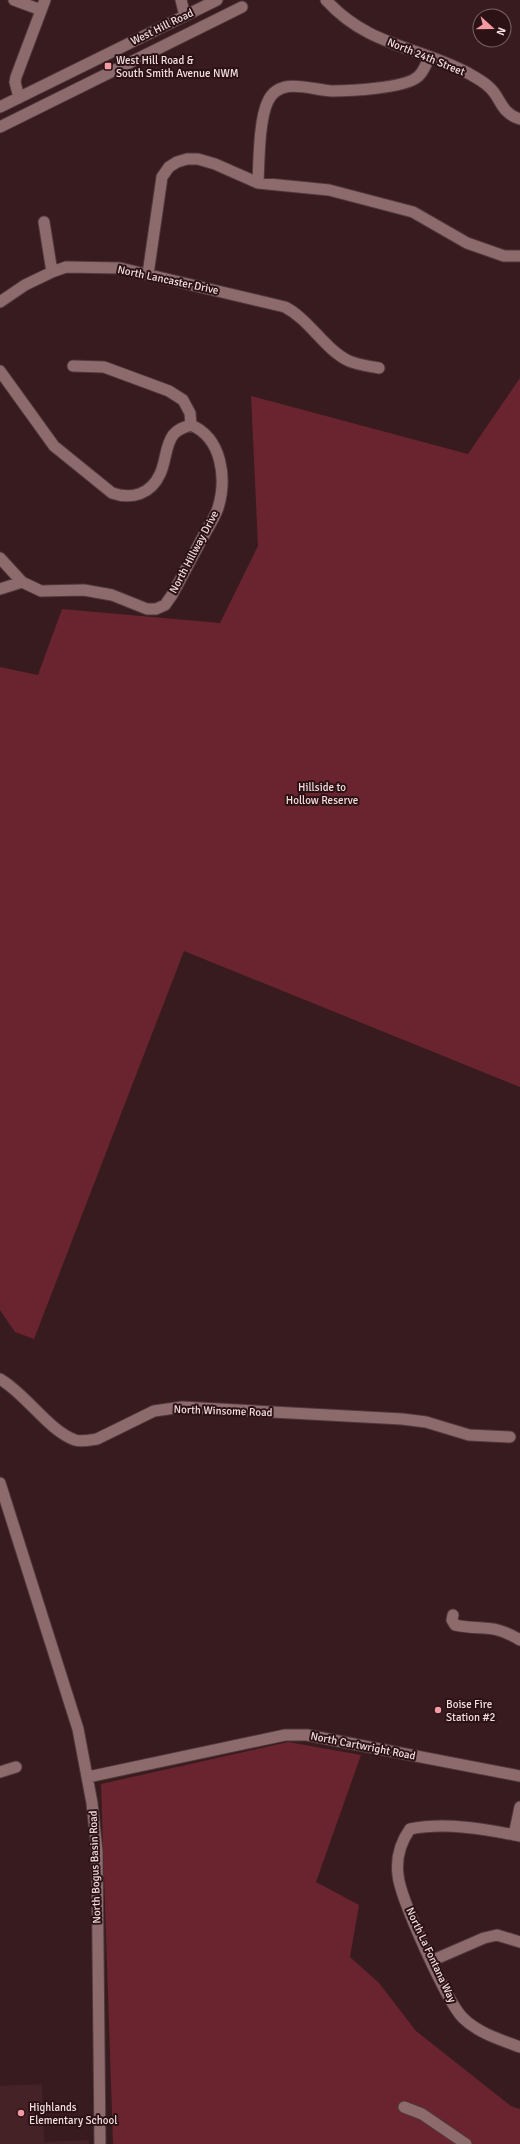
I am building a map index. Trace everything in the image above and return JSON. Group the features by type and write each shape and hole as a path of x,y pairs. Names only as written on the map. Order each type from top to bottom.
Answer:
{"street":[{"path":"14,0 43,5 16,77 15,82 19,98"},
{"path":"181,0 185,16"},
{"name":"West Hill Road","path":"0,107 217,0"},
{"name":"North 24th Street","path":"326,0 340,15 372,36 466,72 490,88 503,107 513,117 520,119"},
{"path":"0,127 242,7"},
{"path":"143,37 150,53"},
{"path":"258,182 264,112 268,100 276,90 292,86 332,91 402,85 417,78 428,58"},
{"path":"148,274 162,177 169,167 187,159 198,159 215,164 258,182 329,190 413,212 467,243 507,256 520,256"},
{"path":"44,222 52,272"},
{"name":"North Lancaster Drive","path":"0,302 52,272 66,267 120,268 284,306 305,320 338,355 350,362 379,368"},
{"path":"0,371 54,446 104,488 121,496 134,496 144,493 154,484 160,474 172,436 179,429 191,425 190,413 183,400 169,391 104,367 73,366"},
{"name":"North Hillway Drive","path":"0,558 22,582 41,591 84,590 112,595 147,609 156,609 165,605 218,509 221,496 223,477 215,448 209,437 199,428 191,425"},
{"path":"0,589 22,582"},
{"name":"North Winsome Road","path":"0,1379 60,1430 75,1440 97,1439 154,1411 182,1407 402,1419 426,1422 469,1435 510,1436"},
{"name":"North Bogus Basin Road","path":"0,1483 78,1729 88,1777 97,1851 100,2144"},
{"path":"453,1614 452,1620 455,1625 492,1627 506,1632 520,1640"},
{"name":"North Cartwright Road","path":"88,1777 285,1735 307,1734 520,1776"},
{"path":"0,1772 16,1767"},
{"path":"517,1835 520,1807"},
{"name":"North La Fontana Way","path":"517,1835 474,1828 419,1828 410,1830 401,1845 397,1865 400,1886 431,1961 457,2010 464,2019 490,2035 520,2047"},
{"path":"431,1961 484,1938 497,1935 520,1942"},
{"path":"404,2107 422,2114 466,2144"}],"shaded area":[{"name":"Highlands Elementary School","path":"42,2084 44,2142 89,2140 89,2144 0,2144 0,2086"}],"green space":[{"name":"Hillside to Hollow Reserve","path":"520,378 520,1087 184,951 34,1339 15,1332 0,1310 0,667 38,675 62,609 220,623 258,546 251,396 468,454"},
{"path":"288,1742 361,1755 316,1882 359,1905 350,1957 379,1983 416,2031 511,2106 520,2109 520,2144 113,2144 101,1784"}],"place":[{"name":"West Hill Road & South Smith Avenue NWM","path":"108,66"},
{"name":"Boise Fire Station #2","path":"438,1710"},
{"name":"Highlands Elementary School","path":"21,2113"}]}
